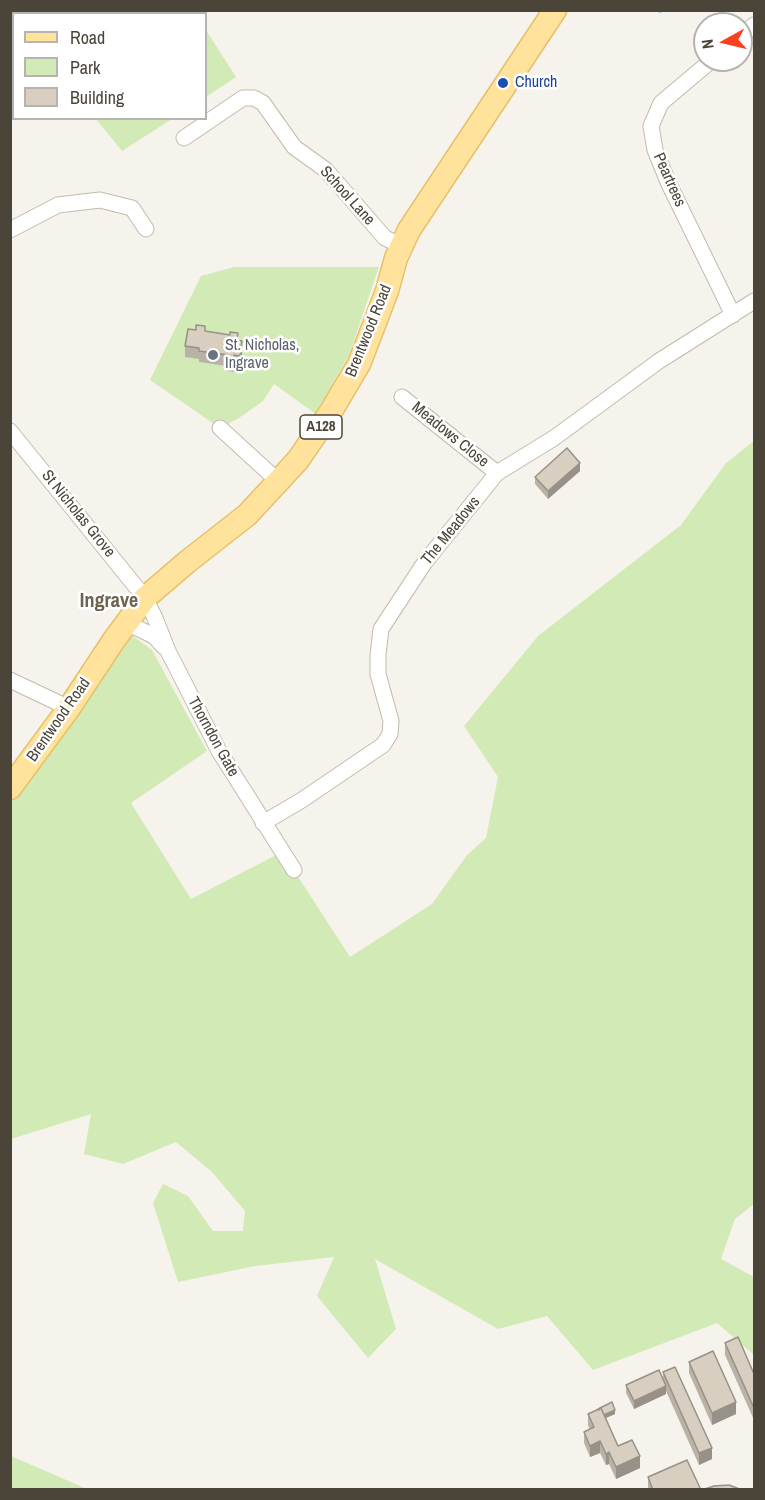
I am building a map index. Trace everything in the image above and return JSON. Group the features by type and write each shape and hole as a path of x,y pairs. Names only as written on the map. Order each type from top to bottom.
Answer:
{"main road":[{"name":"Brentwood Road","path":"10,788 145,598 247,515 298,460 330,413 358,364 387,291 396,258 409,230 555,10"}],"street":[{"name":"Peartrees","path":"698,72 661,103 651,126 655,150 668,183 733,315"},
{"name":"School Lane","path":"184,138 243,98 254,98 263,103 294,147 326,170 385,238 402,246"},
{"path":"10,230 58,205 100,200 132,208 146,229"},
{"name":"The Meadows","path":"263,823 302,800 382,745 390,734 391,721 378,674 381,629 425,562 497,473 554,438 659,361 754,301"},
{"name":"Meadows Close","path":"402,397 497,473"},
{"path":"220,428 279,482"},
{"name":"St Nicholas Grove","path":"10,431 145,598"},
{"name":"Thorndon Gate","path":"145,598 168,651 219,750 294,870"},
{"path":"125,626 135,627 154,636 168,651"},
{"path":"10,680 69,708"}],"green space":[{"path":"193,11 194,12 14,12"},
{"path":"207,32 236,77 207,96"},
{"path":"97,120 170,120 122,151"},
{"path":"234,267 379,267 349,355 316,414 274,384 263,401 220,428 150,380 201,276"},
{"path":"754,441 754,1204 735,1219 721,1259 754,1277 754,1355 717,1323 593,1370 547,1316 498,1329 375,1259 396,1329 368,1358 317,1296 334,1257 255,1266 178,1282 153,1203 163,1184 188,1196 213,1231 243,1231 245,1211 212,1172 176,1142 123,1164 84,1154 91,1114 11,1139 11,788 123,629 152,650 207,751 131,803 191,899 282,852 350,957 432,904 467,855 486,838 498,777 464,726 538,636 681,525 726,463"},
{"path":"11,1456 87,1489 11,1489"}],"building":[{"path":"196,325 205,326 205,331 230,335 230,332 238,333 237,340 242,341 240,356 234,355 234,360 227,359 228,355 199,351 199,348 185,346 188,329 196,330"},
{"path":"567,448 580,463 548,491 535,477"},
{"path":"738,1337 754,1374 754,1408 725,1343"},
{"path":"713,1351 736,1402 712,1413 689,1362"},
{"path":"675,1367 712,1448 699,1453 663,1372"},
{"path":"659,1370 666,1386 634,1401 626,1385"},
{"path":"612,1402 615,1410 604,1415 601,1408 598,1409"},
{"path":"601,1408 618,1446 632,1440 640,1456 616,1467 609,1452 606,1454 600,1441 590,1446 584,1432 594,1427 588,1414"},
{"path":"687,1460 701,1490 653,1490 648,1477"},
{"path":"729,1485 742,1490 702,1490 714,1486"}],"place":[{"name":"Church","path":"503,83"},
{"name":"St. Nicholas, Ingrave","path":"213,355"}],"district":[{"name":"Ingrave","path":"109,602"}]}
